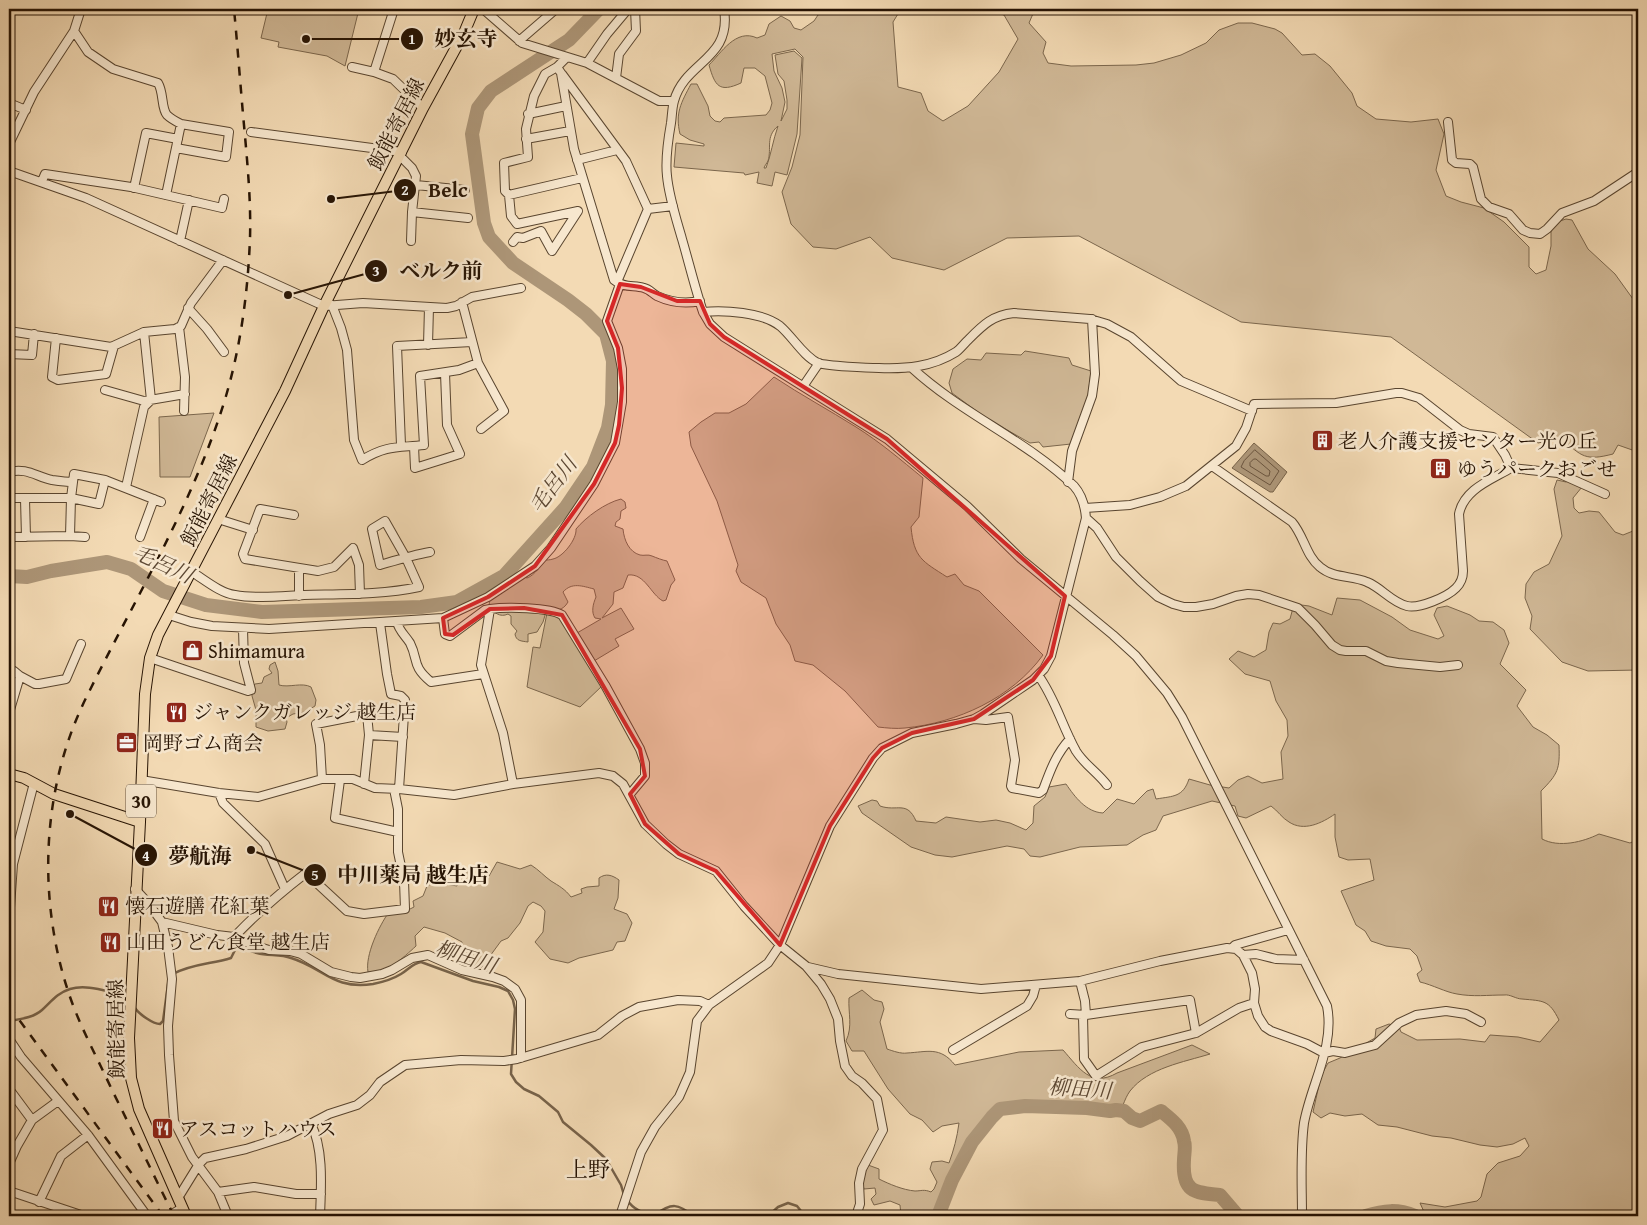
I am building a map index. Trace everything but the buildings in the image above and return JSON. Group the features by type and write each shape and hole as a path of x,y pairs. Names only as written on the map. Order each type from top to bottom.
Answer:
{"main road":[{"name":"飯能寄居線","path":"184,1212 139,1109 131,1078 129,1038 135,889 140,822 144,694 150,658 158,635 328,306 423,108 464,33 474,9"},
{"path":"9,774 24,778 54,794 140,822"}],"street":[{"path":"9,144 44,77 74,30 81,9"},
{"path":"374,72 394,9"},
{"path":"483,9 522,43 586,63 658,101 674,103"},
{"path":"522,43 556,9"},
{"path":"586,63 628,9"},
{"path":"616,78 619,54 636,31 635,9"},
{"path":"724,9 725,26 723,38 715,52 695,69 678,90 674,103 667,150 667,175 673,206 703,312 710,324 724,337 804,385 887,439 944,485 1021,559 1136,656 1167,693 1201,753 1327,1006 1329,1034 1304,1124 1302,1216"},
{"path":"74,30 88,52 113,69 158,83 162,89 164,111 167,115 181,124 229,132 226,157 177,144 146,132 134,188"},
{"path":"563,57 559,70 570,131 582,178 614,280 618,283 647,289 660,297 690,303 700,302"},
{"path":"352,67 393,79 423,108"},
{"path":"559,70 545,74 534,96 528,114 526,129 528,158 504,163 505,191 509,195 511,216 517,224 578,211"},
{"path":"171,612 191,622 243,629 312,628 443,618 488,597 535,566 551,548 594,484 615,444 622,402 622,370 618,348 607,320 618,283 648,209 626,161 559,70"},
{"path":"9,103 26,110"},
{"path":"528,114 566,106"},
{"path":"1448,122 1452,160 1456,163 1470,164 1473,167 1481,199 1489,206 1508,214 1523,230 1530,233 1540,234 1562,213 1594,202 1638,172"},
{"path":"166,195 181,124"},
{"path":"526,139 570,131"},
{"path":"251,132 401,154 416,176 411,241"},
{"path":"577,160 617,150"},
{"path":"9,171 86,198 328,306 363,303 448,308 472,296 522,288"},
{"path":"42,181 45,174 134,188 222,208 224,199"},
{"path":"509,195 582,178"},
{"path":"416,185 465,190"},
{"path":"513,242 517,236 523,238 541,231 552,251 588,196"},
{"path":"180,241 189,200"},
{"path":"648,209 673,206"},
{"path":"412,212 468,218"},
{"path":"184,411 185,377 179,327 188,308 222,260"},
{"path":"462,302 478,363 504,411 481,429"},
{"path":"328,306 341,328 347,350 354,440 362,460 376,451 401,445 424,445 420,376 445,373 478,363"},
{"path":"428,345 429,307"},
{"path":"188,308 224,352"},
{"path":"703,312 722,310 768,319 779,326 809,356 819,363 878,368 912,368 935,362 957,351 993,318 1002,314 1014,313 1092,320 1107,324 1131,337 1182,381 1252,411"},
{"path":"1068,482 1072,451 1092,396 1095,374 1092,320"},
{"path":"9,331 108,347 144,332 179,327"},
{"path":"144,332 151,400"},
{"path":"9,354 32,355 34,334"},
{"path":"56,338 52,376 58,380 106,374 114,346"},
{"path":"401,445 397,346 472,342"},
{"path":"804,385 819,363"},
{"path":"620,1216 641,1152 655,1127 678,1097 690,1072 698,1021 709,1005 768,963 780,946 830,826 874,758 882,748 912,733 974,719 994,708 1044,669 1056,642 1065,596 1086,518 1086,508 1081,497 1073,486 1054,468 1030,450 932,386 912,368"},
{"path":"414,446 415,468 460,454 447,425 445,373"},
{"path":"104,390 144,401 185,394"},
{"path":"1086,508 1130,505 1160,497 1186,486 1236,446 1246,428 1254,404 1261,403 1336,403 1402,393 1419,398 1460,430 1469,434 1493,437 1505,455 1510,468"},
{"path":"126,487 144,407 151,400"},
{"path":"1212,466 1292,522 1300,533 1309,555 1327,573 1368,582 1397,602 1416,607 1438,599 1457,587 1462,579 1463,571 1459,514 1461,505 1475,489 1510,468 1558,473 1605,494"},
{"path":"9,472 16,470 27,471 51,480 73,482"},
{"path":"70,536 74,474 105,480 157,500 140,537"},
{"path":"9,498 71,498 99,504 105,480"},
{"path":"24,498 26,537"},
{"path":"294,515 260,509 254,530 243,554 245,560 318,571 334,567 353,548 359,565 360,594"},
{"path":"1086,518 1097,528 1116,557 1158,597 1173,604 1184,607 1196,607 1213,604 1236,596 1259,595 1298,608 1340,650 1346,652 1366,651 1386,661 1398,663 1440,667 1458,665"},
{"path":"218,519 254,530"},
{"path":"190,575 235,596 360,594 419,588 406,558 385,521 372,529 380,565 406,558 430,552"},
{"path":"9,537 84,537"},
{"path":"299,568 299,596"},
{"path":"443,618 445,634 450,636 485,610 504,607 558,612 565,619 640,749 645,763 646,776 630,794"},
{"path":"490,609 481,665 503,733 512,784"},
{"path":"397,622 398,629 410,643 418,670 431,682 483,674"},
{"path":"234,937 252,918 306,873 347,911 364,914 404,909 404,881 398,852 397,789 405,700 401,696 391,694 386,674 380,623"},
{"path":"150,658 248,691 251,690 244,663 243,629"},
{"path":"9,672 14,671 34,684 66,679 81,644"},
{"path":"1038,675 1053,700 1078,753 1107,785"},
{"path":"9,713 20,676"},
{"path":"322,779 320,745 316,724 368,714 364,784"},
{"path":"974,719 986,720 1008,717 1015,760 1012,788 1038,793 1043,790 1056,758 1070,739"},
{"path":"368,736 403,737"},
{"path":"141,780 219,793 258,797 322,779 353,779 375,788 454,795 512,784 599,773 613,776 623,784 630,794 645,824 666,844 680,854 716,871 780,946 806,966 821,984 830,999 838,1020 845,1066 852,1076 877,1098 883,1130 862,1169 859,1183 860,1204 856,1216"},
{"path":"340,780 335,818 398,832"},
{"path":"9,922 13,864 34,783"},
{"path":"219,793 223,803 265,844 285,889"},
{"path":"135,889 162,922 168,947 172,980 168,1046 174,1121 184,1144 218,1192 228,1216"},
{"path":"162,922 217,935 234,937 269,950 290,951 301,954 331,972 351,977 360,978 382,974 412,958 428,955 462,970 504,981 515,989 521,1000 521,1058"},
{"path":"1232,948 1235,944 1288,930"},
{"path":"806,966 832,974 981,989 1080,981 1160,961 1232,948 1243,955 1252,973 1255,989 1254,1003 1258,1016 1265,1027 1324,1053 1333,1051 1345,1053 1375,1045 1398,1023 1416,1014 1446,1011 1466,1014 1480,1022"},
{"path":"1243,955 1256,954 1304,960"},
{"path":"1080,981 1085,1001 1084,1059 1096,1076 1142,1047 1196,1033 1239,1008 1254,1003"},
{"path":"953,1050 1027,1006 1036,986"},
{"path":"178,1198 199,1164 205,1158 246,1149 287,1136 328,1114 357,1104 365,1100 380,1082 405,1065 461,1060 504,1061 521,1058 598,1035 622,1016 638,1007 678,1000 700,1001 709,1005"},
{"path":"1070,1014 1084,1016 1190,1000 1196,1033"},
{"path":"9,1039 20,1057 88,1135 147,1216"},
{"path":"9,1089 32,1120"},
{"path":"9,1164 13,1144 32,1120 58,1101"},
{"path":"311,1124 316,1134 321,1180 320,1216"},
{"path":"39,1202 61,1156 88,1135"},
{"path":"218,1192 254,1187 296,1194 321,1194"},
{"path":"9,1191 84,1216"},
{"path":"169,1216 184,1212"}],"highlighted area":[{"path":"620,284 641,287 677,301 700,301 710,324 724,337 887,439 1065,596 1051,656 1033,680 974,719 912,733 882,748 873,758 830,826 780,945 716,871 679,854 645,824 630,794 645,776 640,749 562,615 524,608 490,609 453,635 445,634 443,618 488,597 535,566 594,484 615,443 619,425 622,388 618,348 607,321"}],"shaded area":[{"path":"268,9 359,9 345,66 327,56 278,47 279,42 261,38"},
{"path":"822,9 901,9 893,22 898,87 921,93 928,111 943,121 968,106 999,72 1018,39 1004,15 984,9 1035,9 1029,23 1046,42 1043,53 1048,63 1071,66 1154,63 1181,55 1206,43 1219,30 1238,23 1252,23 1275,29 1282,33 1302,55 1315,54 1330,66 1352,93 1357,106 1376,119 1411,122 1438,119 1444,134 1436,170 1446,196 1484,208 1504,222 1529,247 1529,267 1536,274 1546,270 1551,246 1551,224 1566,219 1572,220 1588,249 1615,274 1638,306 1638,452 1618,445 1613,454 1590,457 1574,450 1562,438 1538,443 1391,337 1241,322 1079,236 1007,238 944,270 892,258 870,237 836,249 813,247 791,224 782,192 792,167 800,135 803,57 795,49 772,54 774,71 782,88 785,102 781,121 787,109 787,100 784,81 778,74 775,55 794,51 802,58 797,134 787,175 775,172 772,186 757,183 759,172 745,175 744,173 674,167 676,143 704,146 704,144 690,140 680,134 678,120 680,108 691,84 697,84 708,106 710,116 715,121 720,122 724,118 766,115 770,110 772,103 765,76 755,68 744,68 741,83 734,86 723,87 716,83 709,65 724,49 742,36 757,38 765,35 769,24 781,16 790,21 794,28 801,30 814,21","holes":["778,126 768,163 766,168 764,168 768,161 770,138"]},
{"path":"1025,351 1069,358 1072,365 1091,371 1087,405 1071,444 1043,447 1039,442 1030,443 986,418 952,393 949,383 953,369 967,359 981,360 986,353 1021,355"},
{"path":"774,377 865,433 923,478 919,517 911,527 914,546 921,558 947,577 955,574 964,585 979,591 1043,655 1016,684 982,706 944,721 905,728 878,727 845,691 813,665 795,661 790,645 776,624 766,598 741,582 736,571 738,565 717,501 691,446 689,432 715,413 729,413 746,404"},
{"path":"214,413 190,477 160,477 159,417"},
{"path":"1573,478 1582,487 1573,498 1574,508 1579,513 1599,512 1615,532 1623,535 1633,531 1638,521 1638,670 1588,671 1562,662 1530,629 1532,616 1525,598 1526,584 1534,572 1549,564 1562,536 1554,489 1557,480 1566,482"},
{"path":"621,499 625,502 626,508 621,511 620,519 616,522 615,526 623,529 630,548 640,555 651,555 667,561 675,580 671,585 666,600 663,601 659,598 639,577 628,575 623,588 614,592 613,604 602,618 621,608 634,629 615,639 619,646 594,661 577,633 601,619 595,618 593,613 596,597 594,589 574,586 566,589 563,592 568,602 566,605 558,610 546,612 537,632 528,634 528,642 518,639 515,634 517,631 511,624 511,616 508,614 500,615 489,608 490,592 512,575 518,574 527,578 530,577 545,560 557,558 572,542 576,529 585,520 602,507"},
{"path":"1337,598 1360,600 1392,617 1410,630 1438,639 1444,636 1434,615 1437,608 1447,606 1470,615 1479,621 1493,622 1504,630 1509,643 1500,664 1526,690 1517,706 1533,727 1559,745 1557,771 1541,791 1542,839 1556,843 1571,843 1599,834 1630,843 1638,839 1638,1216 1429,1216 1425,1214 1420,1203 1445,1207 1477,1201 1481,1197 1487,1174 1498,1163 1520,1156 1529,1146 1525,1138 1513,1144 1497,1147 1480,1145 1397,1127 1378,1125 1362,1114 1345,1116 1330,1113 1321,1118 1313,1112 1321,1076 1328,1063 1375,1038 1376,1029 1389,1024 1399,1027 1401,1032 1417,1040 1460,1039 1485,1042 1490,1035 1518,1037 1540,1042 1559,1020 1549,1005 1541,1001 1520,999 1506,995 1475,996 1457,994 1420,982 1417,974 1422,970 1417,956 1410,949 1386,946 1371,941 1365,931 1356,925 1341,891 1374,880 1370,859 1348,860 1339,857 1335,837 1335,814 1319,823 1301,826 1287,820 1271,806 1246,818 1238,816 1235,806 1212,801 1163,816 1156,830 1143,835 1127,845 1080,847 1040,857 1030,856 1024,849 1007,846 952,857 935,855 911,847 862,813 858,806 872,800 877,801 880,806 886,808 905,809 913,815 916,821 936,823 946,817 980,822 996,820 1010,823 1026,830 1033,823 1034,806 1045,797 1049,787 1066,784 1077,799 1086,807 1103,813 1117,799 1134,804 1147,791 1153,789 1156,799 1177,795 1187,785 1189,779 1229,788 1238,780 1248,776 1262,783 1283,779 1281,752 1288,736 1287,720 1276,701 1270,681 1245,674 1229,659 1238,651 1254,657 1266,650 1269,632 1273,623 1280,624 1290,619 1294,604 1309,606 1332,615"},
{"path":"547,613 559,616 602,686 580,707 527,687 533,647 540,648"},
{"path":"275,662 279,685 304,685 311,687 316,700 315,706 305,712 293,714 286,718 285,729 268,731 256,727 256,710 252,696 252,687 255,684 262,683 264,677 272,673 269,669 270,665"},
{"path":"497,862 520,869 531,865 571,897 582,893 581,889 599,886 599,878 602,876 609,875 616,878 619,880 618,898 614,909 627,914 632,923 625,941 617,942 613,950 579,958 568,963 550,959 535,942 543,932 545,911 541,906 533,902 528,906 520,923 508,938 501,941 482,967 470,965 461,954 462,942 445,933 424,927 415,936 416,946 400,960 388,968 368,972 371,949 377,933 389,912 404,912 414,907 413,901 423,896 427,886 435,882 457,886 458,876 463,872 474,873 478,883 485,883"},
{"path":"862,990 874,1000 882,1002 884,1009 880,1022 887,1049 902,1053 927,1051 938,1053 944,1055 955,1065 1019,1052 1063,1050 1086,1074 1100,1078 1108,1077 1192,1045 1210,1054 1156,1071 1130,1091 1123,1105 1028,1103 1000,1105 993,1112 995,1120 990,1128 977,1140 966,1162 951,1173 948,1183 950,1198 944,1216 901,1216 900,1205 890,1201 874,1205 871,1199 876,1194 875,1188 864,1189 862,1181 868,1165 879,1169 879,1179 887,1183 910,1190 931,1192 937,1182 930,1169 932,1162 942,1161 949,1163 959,1123 942,1126 933,1132 922,1120 910,1114 888,1089 864,1051 852,1051 846,1041 850,1025 849,998"}],"water":[{"path":"1254,443 1287,472 1273,492 1270,492 1232,468"}],"waterway":[{"name":"毛呂川","path":"9,576 27,577 107,562 131,569 163,591 206,605 262,612 421,607 457,602 504,576 566,507 593,467 608,428 612,405 613,361 606,334 586,314 568,300 513,263 489,237 484,223 472,134 478,108 491,91 569,40 599,9"},
{"name":"柳田川","path":"173,974 187,968 231,958 236,948 240,946 255,952 291,958 329,977 348,984 373,984 384,981 398,976 413,965 421,962 473,981 508,991 515,1009 511,1074 524,1089 539,1096 558,1112 563,1122 606,1159 621,1185 624,1195"},
{"name":"柳田川","path":"135,1008 146,1018 160,1024 163,1021 169,977"},
{"name":"柳田川","path":"9,1021 35,1015 61,993 82,987 121,994 124,1002 128,1004"},
{"name":"柳田川","path":"938,1216 952,1180 972,1142 1000,1109 1025,1106 1124,1111 1132,1118 1140,1121 1161,1111 1176,1124 1183,1136 1185,1146 1184,1170 1187,1184 1196,1191 1220,1195 1238,1216"},
{"name":"柳田川","path":"627,1200 636,1209 647,1214 655,1215 666,1208 675,1206 684,1209 694,1216"},
{"name":"柳田川","path":"768,1216 778,1207 788,1203 797,1206 805,1216"},
{"name":"柳田川","path":"1366,1216 1391,1211 1415,1216"}],"railway":[{"path":"174,1216 88,1041 68,991 58,955 52,918 48,880 49,842 60,768 71,732 86,698 162,550 198,474 226,396 236,357 249,258 250,200 234,9"},
{"path":"9,1006 163,1216"}],"place":[{"name":"妙玄寺","path":"306,39"},
{"name":"Belc","path":"331,199"},
{"name":"ベルク前","path":"288,295"},
{"name":"老人介護支援センター光の丘","path":"1322,441"},
{"name":"ゆうパークおごせ","path":"1441,469"},
{"name":"Shimamura","path":"192,651"},
{"name":"ジャンクガレッジ 越生店","path":"177,712"},
{"name":"岡野ゴム商会","path":"127,743"},
{"name":"夢航海","path":"70,814"},
{"name":"中川薬局 越生店","path":"251,850"},
{"name":"懐石遊膳 花紅葉","path":"109,906"},
{"name":"山田うどん食堂 越生店","path":"110,942"},
{"name":"アスコットハウス","path":"163,1129"}],"district":[{"name":"上野","path":"588,1169"}]}
